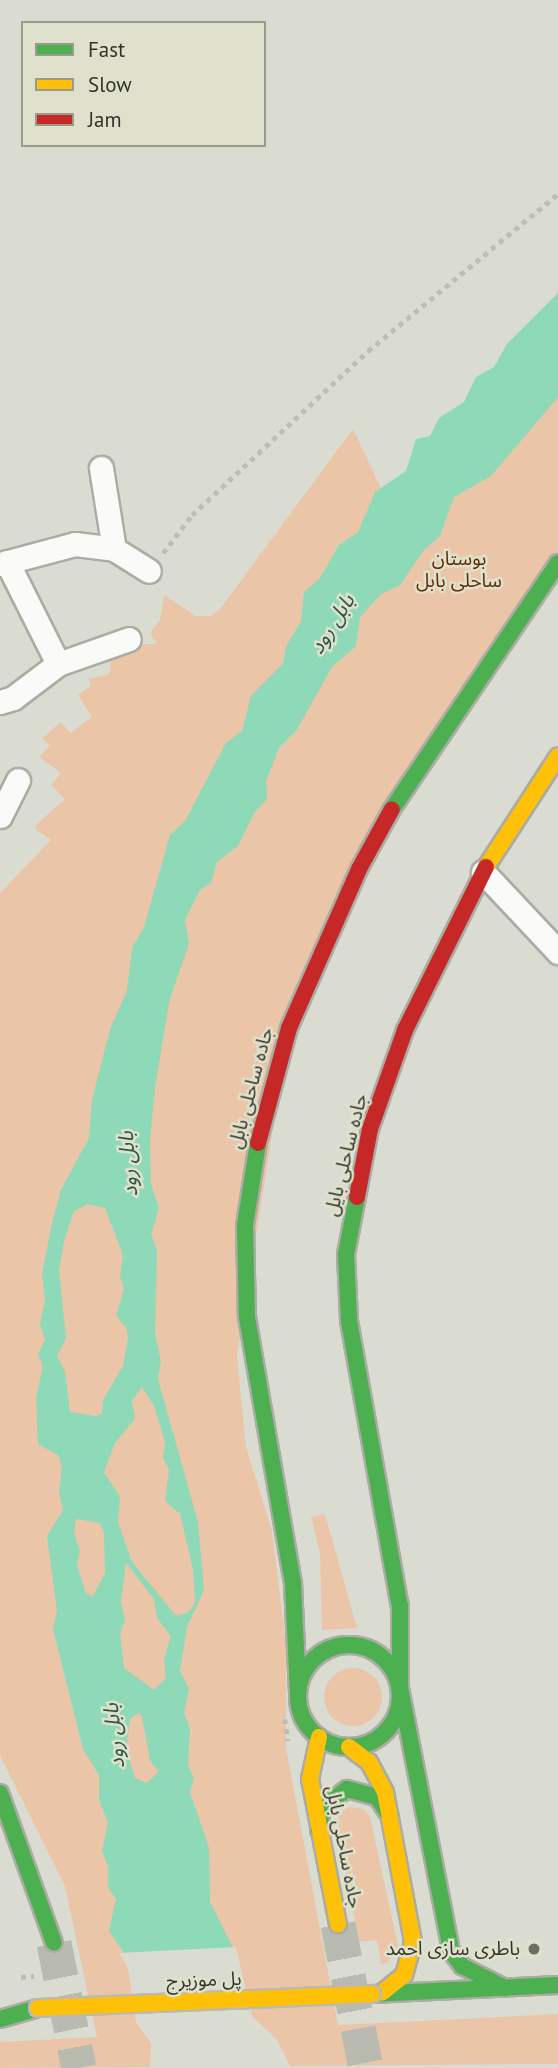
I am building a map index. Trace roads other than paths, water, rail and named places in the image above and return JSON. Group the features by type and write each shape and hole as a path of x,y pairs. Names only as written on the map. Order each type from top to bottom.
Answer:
{"main road":[{"name":"جاده ساحلی بابل","path":"298,1693 293,1583 247,1317 244,1225 251,1167 289,1028 359,869 393,807 558,563"},
{"name":"جاده ساحلی بایل","path":"400,1688 400,1606 349,1321 346,1254 356,1184 388,1075 453,925 483,872 558,755"},
{"path":"377,1993 404,1975 413,1952 389,1815 374,1772 349,1747 319,1737 302,1717 298,1693 312,1660 344,1645 379,1653 395,1672 451,1951 462,1966 505,1988"},
{"path":"349,1747 372,1742 390,1727 400,1706 400,1688"},
{"name":"جاده ساحلی بابل","path":"319,1737 313,1754 310,1779 338,1924"},
{"path":"319,1829 322,1809 347,1789 377,1797 389,1815"},
{"path":"0,1793 54,1943"},
{"name":"پل موزیرج","path":"3,2019 38,2008 558,1986"}],"street":[{"path":"101,468 114,549"},
{"path":"58,664 4,563 75,544 114,549 149,571"},
{"path":"0,702 13,698 58,664 129,639"},
{"path":"0,816 18,780"},
{"path":"483,872 558,952"}],"water":[{"name":"بابل رود","path":"558,293 558,397 491,476 454,497 440,536 423,551 400,585 381,594 360,617 356,646 332,667 296,731 279,748 266,781 267,799 255,812 238,846 217,862 211,883 200,890 185,920 189,943 169,1002 155,1088 150,1140 151,1184 159,1208 151,1234 157,1250 155,1333 161,1362 158,1379 198,1522 204,1590 187,1627 180,1671 189,1689 184,1713 190,1728 188,1765 194,1778 190,1792 209,1848 210,1902 233,1948 155,2047 128,1959 109,1931 116,1899 108,1887 108,1866 102,1851 108,1822 99,1801 99,1775 83,1749 53,1629 57,1611 47,1536 63,1510 59,1492 62,1466 58,1455 38,1444 36,1397 43,1367 38,1354 45,1339 40,1325 45,1300 42,1274 52,1223 61,1190 89,1138 92,1100 110,1029 127,991 132,948 144,927 170,835 185,821 226,743 242,731 251,696 283,664 286,647 301,621 304,592 320,578 339,545 358,532 375,492 406,471 416,439 430,436 439,418 464,402 476,377 494,367 507,344","holes":["88,1204 105,1208 123,1255 120,1277 124,1289 116,1315 127,1329 128,1338 123,1366 103,1400 102,1413 96,1416 70,1412 65,1372 57,1356 66,1338 59,1271 64,1241 74,1211","142,1387 154,1406 165,1442 163,1457 169,1470 165,1501 180,1514 193,1569 195,1603 189,1612 176,1616 132,1562 118,1522 120,1497 104,1472 115,1443 135,1419 132,1401","76,1519 100,1523 104,1533 105,1573 93,1596 86,1594 77,1564 80,1550 74,1533","126,1563 154,1599 157,1618 171,1636 164,1658 166,1678 154,1690 124,1668 120,1633 125,1621 121,1602","138,1713 142,1716 150,1761 159,1771 147,1783 135,1778 126,1750 130,1719"]}],"tunnel":[{"path":"338,1924 366,2068"},
{"path":"54,1943 79,2068"}],"place":[{"name":"باطری سازی احمد","path":"534,1949"}],"park label":[{"name":"بوستان ساحلی بابل","path":"459,570"}]}
